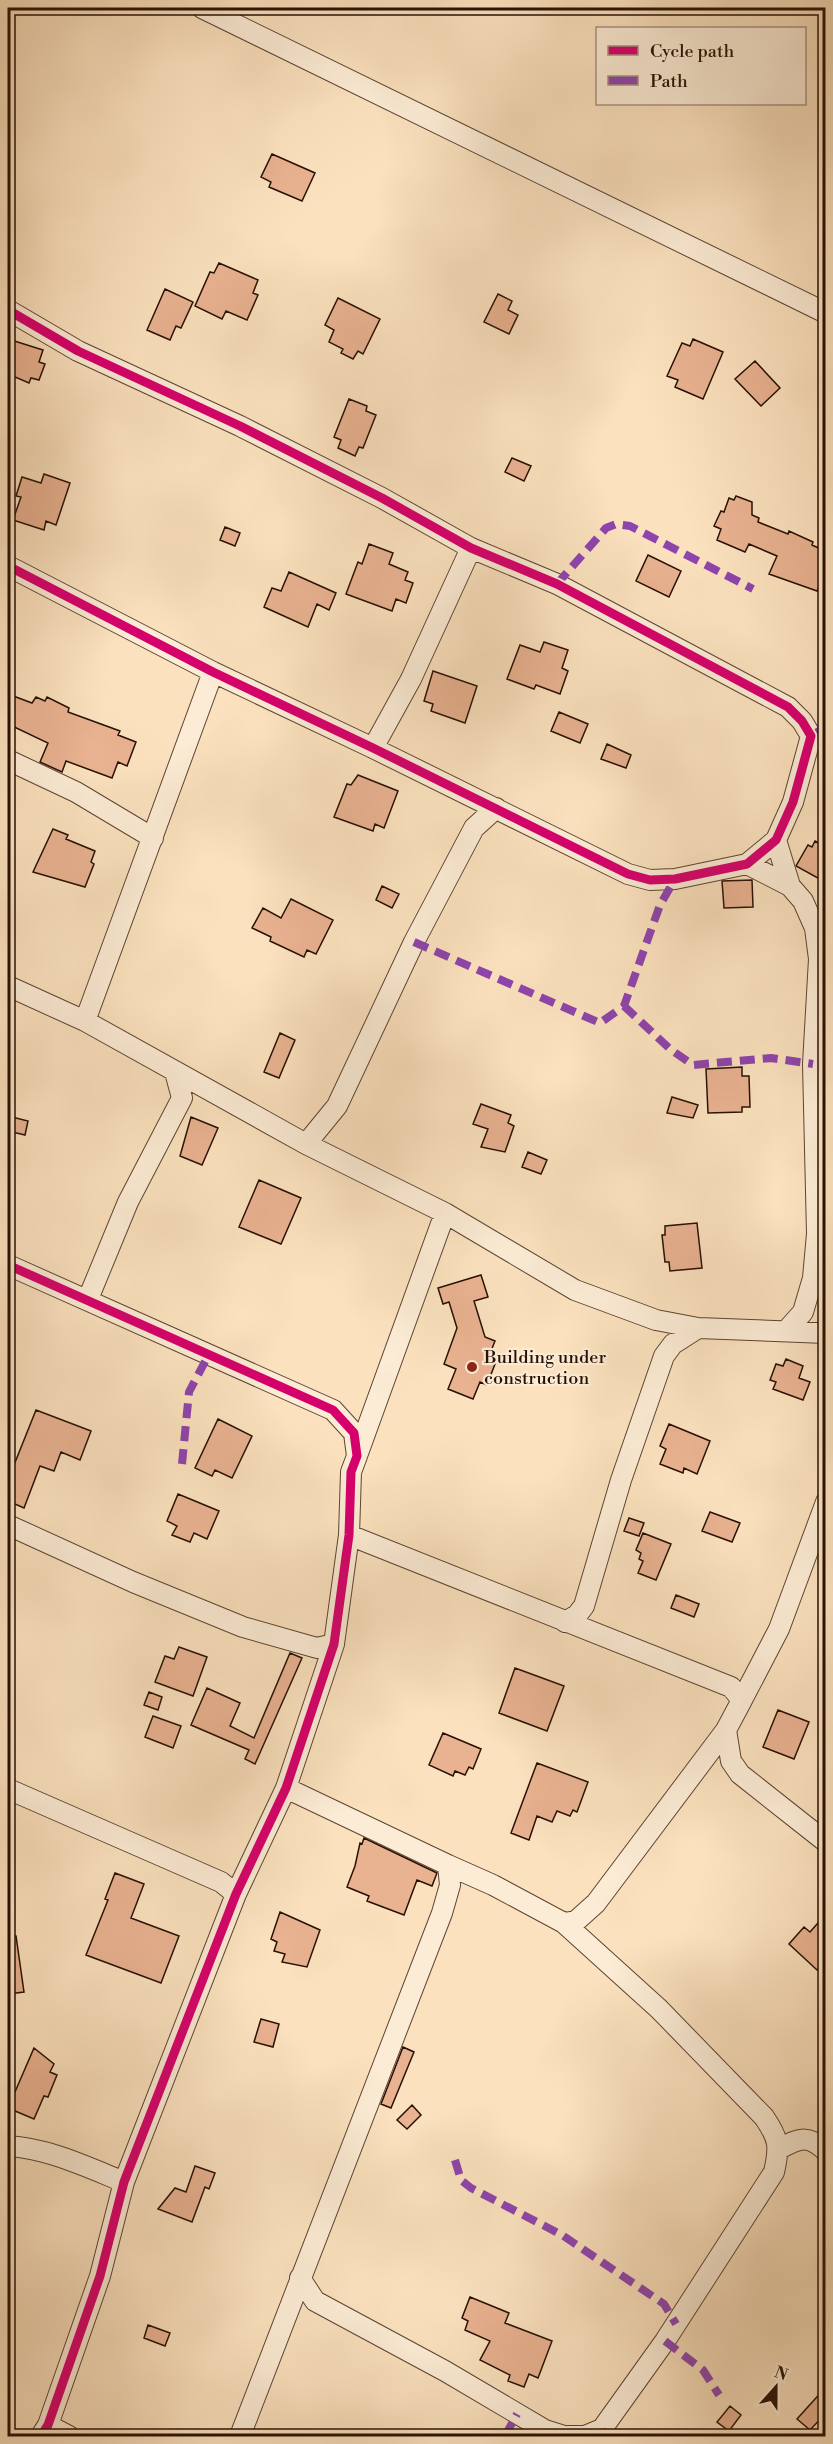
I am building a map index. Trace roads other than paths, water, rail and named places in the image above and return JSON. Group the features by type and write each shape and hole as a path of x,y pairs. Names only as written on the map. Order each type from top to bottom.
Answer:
{"street":[{"path":"202,8 825,313"},
{"path":"8,310 78,351 240,426 382,498 471,548 557,584 788,707 802,721 811,736 793,802 776,840 747,864 675,879 650,880 628,874 374,748 213,672 8,566"},
{"path":"374,748 411,679 471,548"},
{"path":"85,1021 213,672"},
{"path":"8,760 76,792 153,838"},
{"path":"474,798 474,828"},
{"path":"306,1144 337,1106 414,942 474,828 496,808"},
{"path":"776,840 790,886"},
{"path":"747,864 790,886 803,901 815,928 819,958 813,1064 820,1133 817,1234 813,1278 803,1312 786,1331"},
{"path":"8,986 85,1021 306,1144 445,1213 575,1290 656,1320 698,1328 825,1333"},
{"path":"88,1299 128,1202 182,1098 175,1072"},
{"path":"69,2436 44,2431 100,2276 124,2182 236,1894 286,1788 334,1644 349,1535 351,1472 445,1213"},
{"path":"8,1265 333,1410 354,1433 357,1456"},
{"path":"656,1320 664,1356"},
{"path":"565,1622 577,1615 584,1606 621,1480 664,1356 673,1344 698,1328"},
{"path":"564,1923 576,1922 596,1903 726,1731 779,1629 825,1502"},
{"path":"8,1525 133,1582 243,1627 317,1648 334,1644"},
{"path":"349,1535 731,1687 742,1701"},
{"path":"726,1731 731,1761 740,1774 825,1842"},
{"path":"286,1788 493,1885 564,1923 659,2009 756,2109 775,2134 779,2150 774,2172 671,2333 602,2429 585,2436 566,2436 545,2430 445,2371 315,2301 300,2278"},
{"path":"8,1789 221,1882 236,1894"},
{"path":"240,2436 442,1912 450,1885 448,1865"},
{"path":"779,2150 799,2139 809,2139 825,2151"},
{"path":"8,2146 21,2147 81,2164 124,2182"},
{"path":"283,2321 315,2301"}],"place":[{"name":"Building under construction","path":"472,1367"}]}
